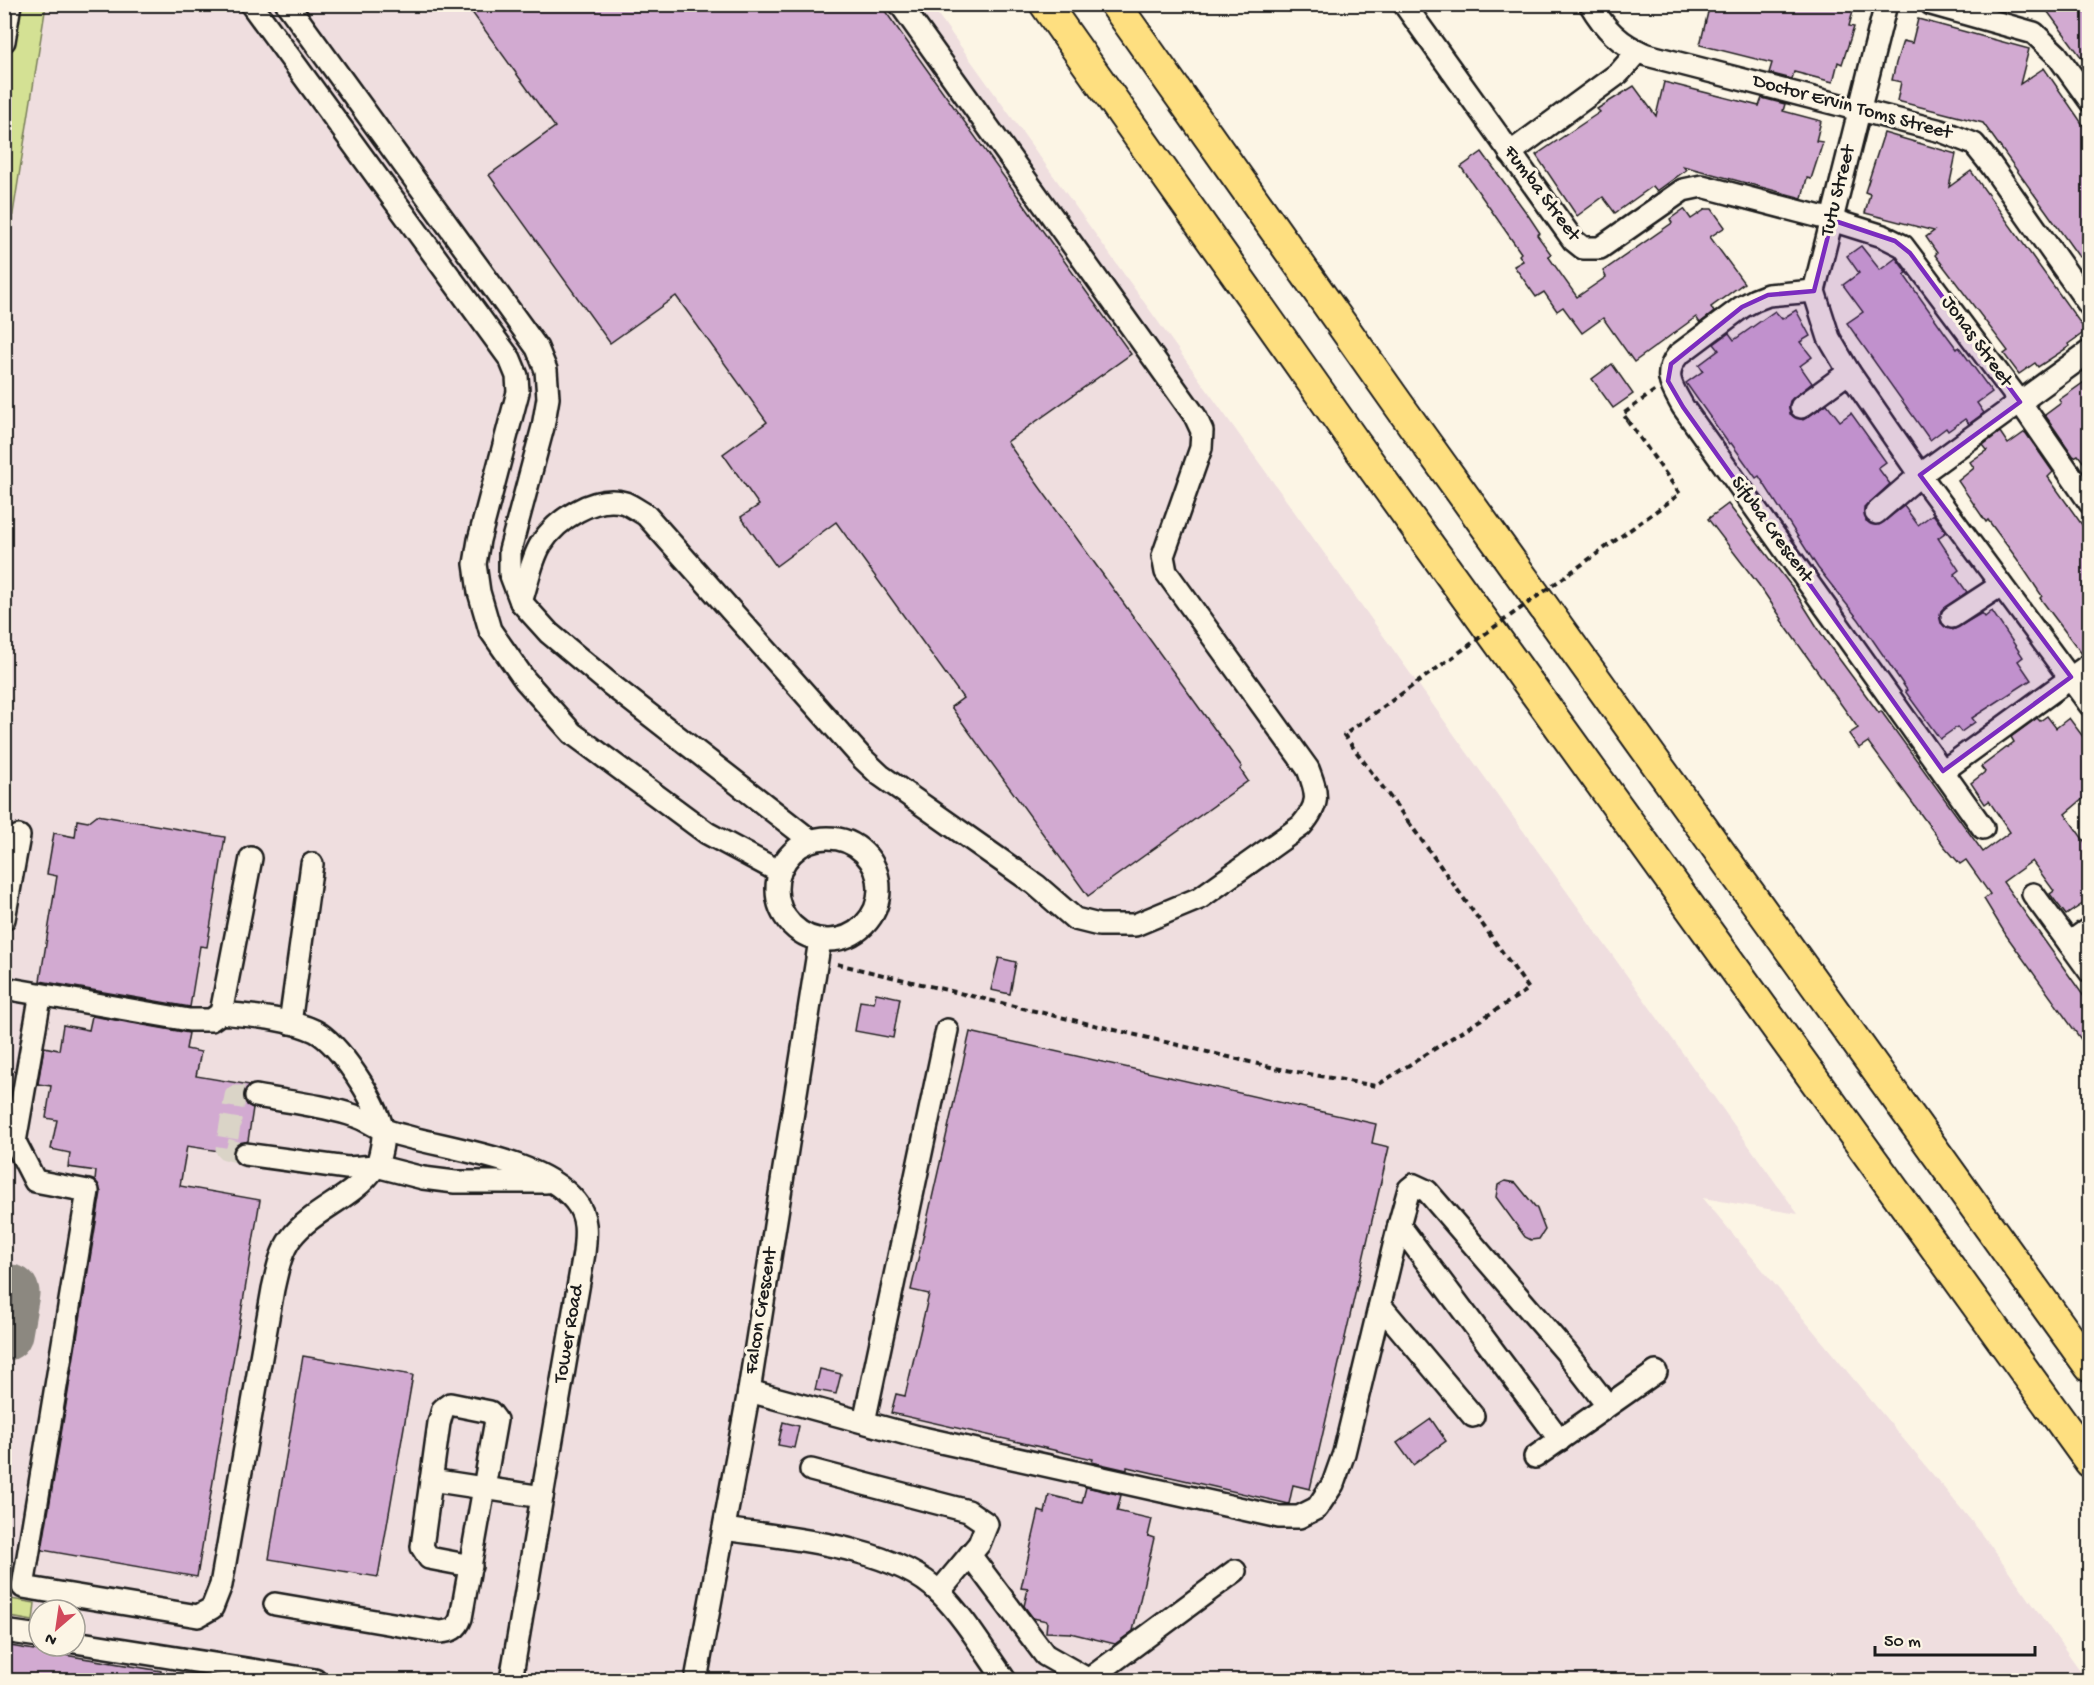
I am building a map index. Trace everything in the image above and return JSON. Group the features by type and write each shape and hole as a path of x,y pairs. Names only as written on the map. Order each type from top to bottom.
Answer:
{"highway":[{"path":"1045,4 1353,440 2090,1462"},
{"path":"1115,4 1405,414 2090,1367"}],"street":[{"path":"4,41 10,4"},
{"path":"251,4 510,359 517,376 518,392 479,540 476,564 481,602 490,630 525,680 572,734 706,833 780,872"},
{"path":"287,4 537,348 546,370 548,398 543,427 510,550 510,573 521,602 549,633 610,684 810,840"},
{"path":"521,602 540,546 551,532 578,511 606,501 625,503 646,515 863,759 880,775 1036,885 1075,919 1099,925 1135,925 1200,898 1301,826 1314,811 1317,792 1308,769 1166,572 1163,556 1201,448 1202,431 900,4"},
{"name":"Fumba Street","path":"1404,4 1573,240 1588,250 1605,245 1683,190 1694,186 1709,187 1832,220"},
{"name":"Doctor Ervin Toms Street","path":"1590,4 1608,30 1638,51 1941,130 1974,144 2090,306"},
{"name":"Tutu Street","path":"1814,291 1886,4"},
{"path":"1931,4 2034,33 2057,55 2090,101"},
{"path":"1510,153 1619,73 1638,51"},
{"name":"Jonas Street","path":"1832,220 1889,239 1910,253 2020,402 2090,503"},
{"path":"1668,381 1668,372 1678,355 1742,306 1768,295 1814,291 1829,338 1850,372 1920,475 2090,705"},
{"path":"1876,513 1920,475 2090,351"},
{"path":"1801,407 1850,372"},
{"name":"Sifuba Crescent","path":"1668,381 1683,407 1983,828"},
{"path":"1952,617 2001,585"},
{"path":"1943,771 2090,664"},
{"path":"4,919 19,836"},
{"path":"828,837 845,840 861,849 873,862 879,879 879,897 874,913 865,926 852,935 836,940 818,950 804,934 791,925 782,911 777,896 780,872 783,863 795,849 810,840 828,837"},
{"path":"221,1013 251,858"},
{"path":"290,1023 312,864"},
{"path":"2033,894 2090,972"},
{"path":"2069,943 2090,928"},
{"name":"Falcon Crescent","path":"696,1680 748,1391 818,950"},
{"path":"4,988 202,1022 211,1020 221,1013 290,1023 317,1032 334,1045 370,1098 383,1130 382,1167"},
{"path":"39,1004 15,1142 35,1181 88,1191 23,1587 188,1617 206,1614 212,1608 218,1599 224,1573 279,1264 291,1237 382,1167"},
{"path":"864,1422 946,1030"},
{"name":"Tower Road","path":"256,1096 341,1112 383,1130 479,1154 520,1167 552,1182 575,1200 585,1219 586,1231 511,1680"},
{"path":"245,1154 346,1168 382,1167 423,1178 474,1183 552,1182"},
{"path":"748,1391 864,1422 1268,1514 1299,1517 1317,1508 1333,1484 1344,1453 1408,1189 1414,1185 1423,1188 1566,1352 1607,1405"},
{"path":"1399,1225 1560,1440"},
{"path":"1380,1305 1473,1416"},
{"path":"1535,1457 1656,1372"},
{"path":"274,1604 449,1631 459,1624 471,1566 485,1488 495,1417 490,1412 450,1404 441,1413 421,1539 423,1552 434,1560 471,1566"},
{"path":"811,1470 968,1511 979,1516 987,1524 987,1530 970,1555 939,1592"},
{"path":"431,1480 542,1497"},
{"path":"724,1528 829,1544 899,1566 939,1592 1005,1680"},
{"path":"970,1555 1045,1655 1088,1680 1235,1571"},
{"path":"4,1631 27,1634"},
{"path":"87,1644 315,1680"}],"path":[{"path":"818,950 1275,1068 1376,1086 1530,989 1344,735 1680,494 1623,414 1668,381"}],"highlighted area":[{"path":"1832,220 1895,241 1910,253 2020,402 1920,475 2071,677 1943,771 1683,407 1668,381 1671,364 1742,307 1768,295 1814,291"}],"shaded area":[{"path":"4,5 931,5 1798,1214 1703,1198 1983,1535 2087,1680 5,1680"}],"green space":[{"path":"5,5 46,5 5,264"},
{"path":"5,1598 27,1602 27,1620 5,1616"}],"building":[{"path":"466,4 880,4 1131,354 1007,442 1242,767 1240,769 1248,781 1088,896 951,707 963,698 836,522 776,566 741,517 759,505 723,454 767,422 676,296 610,343 489,175 555,127"},
{"path":"1710,4 1855,4 1849,26 1854,27 1842,64 1838,62 1833,82 1794,72 1792,79 1769,73 1772,63 1700,45"},
{"path":"2042,4 2075,4 2082,13 2090,8 2090,69"},
{"path":"1918,19 2029,49 2020,84 2044,68 2090,135 2090,249 2079,257 1983,123 1897,101 1901,82 1892,80 1896,63 1903,41 1912,43"},
{"path":"1664,82 1759,106 1762,98 1785,104 1783,111 1821,121 1816,141 1823,142 1811,179 1807,178 1802,198 1683,166 1686,170 1657,191 1653,186 1615,213 1603,197 1577,216 1536,155 1600,112 1597,109 1634,86 1656,116"},
{"path":"1884,133 1956,154 1949,187 1971,171 2086,331 2068,344 2070,346 2038,367 2035,363 2019,374 2004,354 2008,351 1935,255 1937,253 1926,237 1934,231 1865,213 1870,194 1865,192"},
{"path":"1482,152 1540,233 1537,235 1551,254 1548,256 1577,297 1606,277 1603,271 1672,223 1670,219 1684,209 1691,219 1706,209 1712,209 1725,227 1710,237 1744,283 1711,307 1714,312 1700,323 1696,317 1634,362 1603,318 1582,333 1563,307 1557,311 1544,292 1536,297 1514,266 1523,261 1519,255 1521,253 1461,167"},
{"path":"1861,246 1880,270 1896,258 1907,273 1904,275 1945,333 1957,349 1959,347 1992,392 1977,403 1984,413 1969,424 1965,419 1948,431 1946,428 1930,440 1847,323 1863,312 1843,285 1859,273 1847,256"},
{"path":"1796,310 1810,336 1800,342 1812,357 1800,366 1812,383 1790,401 1790,414 1803,420 1827,404 1840,421 1851,413 1886,462 1878,468 1890,484 1864,508 1866,521 1879,525 1904,506 1918,525 1933,514 1946,532 1938,538 1959,570 1954,574 1967,592 1941,611 1941,623 1953,630 1982,613 1985,617 1992,611 2023,657 2018,661 2031,680 1972,718 1975,722 1961,732 1957,727 1940,739 1905,691 1907,690 1859,620 1818,568 1759,476 1756,478 1731,443 1729,444 1686,383 1703,371 1699,365 1719,350 1714,344 1729,333 1734,340 1775,311 1782,319"},
{"path":"1612,364 1633,394 1613,408 1592,379"},
{"path":"2090,378 2090,471 2078,455 2074,457 2045,415 2061,403 2059,400"},
{"path":"2000,432 2008,444 2025,432 2053,472 2048,477 2090,536 2090,651 2082,654 2040,598 2042,596 2017,559 1988,520 1986,522 1958,481 1974,468 1970,462 1987,450 1983,445"},
{"path":"1728,504 1792,587 1826,641 1879,713 1881,711 1983,852 2010,832 1989,801 1985,804 1971,783 1985,772 1981,767 2014,742 2011,737 2037,718 2040,721 2047,716 2056,728 2069,718 2090,746 2090,793 2065,814 2090,849 2090,899 2066,915 2050,894 2054,891 2032,861 2003,882 2090,1005 2090,1052 2006,935 1984,899 1990,894 1966,860 1960,864 1944,846 1868,742 1859,748 1849,734 1858,728 1781,620 1759,585 1708,519"},
{"path":"97,815 225,837 207,947 200,946 190,1007 40,981 57,876 47,874 54,833 75,837 77,820 88,822"},
{"path":"999,958 1016,962 1010,994 991,990"},
{"path":"876,993 900,998 893,1038 855,1031 860,1001 874,1003"},
{"path":"92,1016 189,1033 186,1049 201,1052 196,1076 250,1085 243,1094 247,1105 253,1108 248,1141 235,1146 232,1153 187,1146 180,1186 260,1200 197,1577 42,1550 101,1192 95,1181 96,1171 68,1167 70,1153 51,1149 57,1120 46,1118 51,1086 38,1084 44,1047 59,1050 63,1025 89,1030"},
{"path":"970,1032 1376,1124 1372,1143 1389,1147 1310,1489 1293,1485 1289,1504 1127,1467 1127,1470 1092,1462 1093,1459 891,1413 896,1394 905,1396 929,1294 911,1290"},
{"path":"1505,1181 1516,1183 1537,1209 1545,1230 1539,1239 1531,1240 1525,1237 1496,1197 1498,1185"},
{"path":"303,1356 413,1375 378,1577 269,1559"},
{"path":"820,1369 841,1374 836,1394 815,1390"},
{"path":"1431,1419 1446,1441 1413,1465 1397,1443"},
{"path":"783,1422 799,1426 794,1448 778,1445"},
{"path":"1086,1487 1121,1495 1117,1511 1152,1519 1148,1536 1154,1538 1133,1631 1115,1644 1070,1633 1046,1632 1047,1621 1033,1618 1024,1606 1028,1589 1021,1588 1039,1511 1045,1513 1049,1495 1082,1503"},
{"path":"4,1645 27,1649 27,1658 82,1658 161,1671 161,1680 4,1680"}],"taxiway":[{"path":"4,1333 11,1293"}],"tunnel":[{"path":"245,1154 226,1149 235,1096 256,1096"}]}
